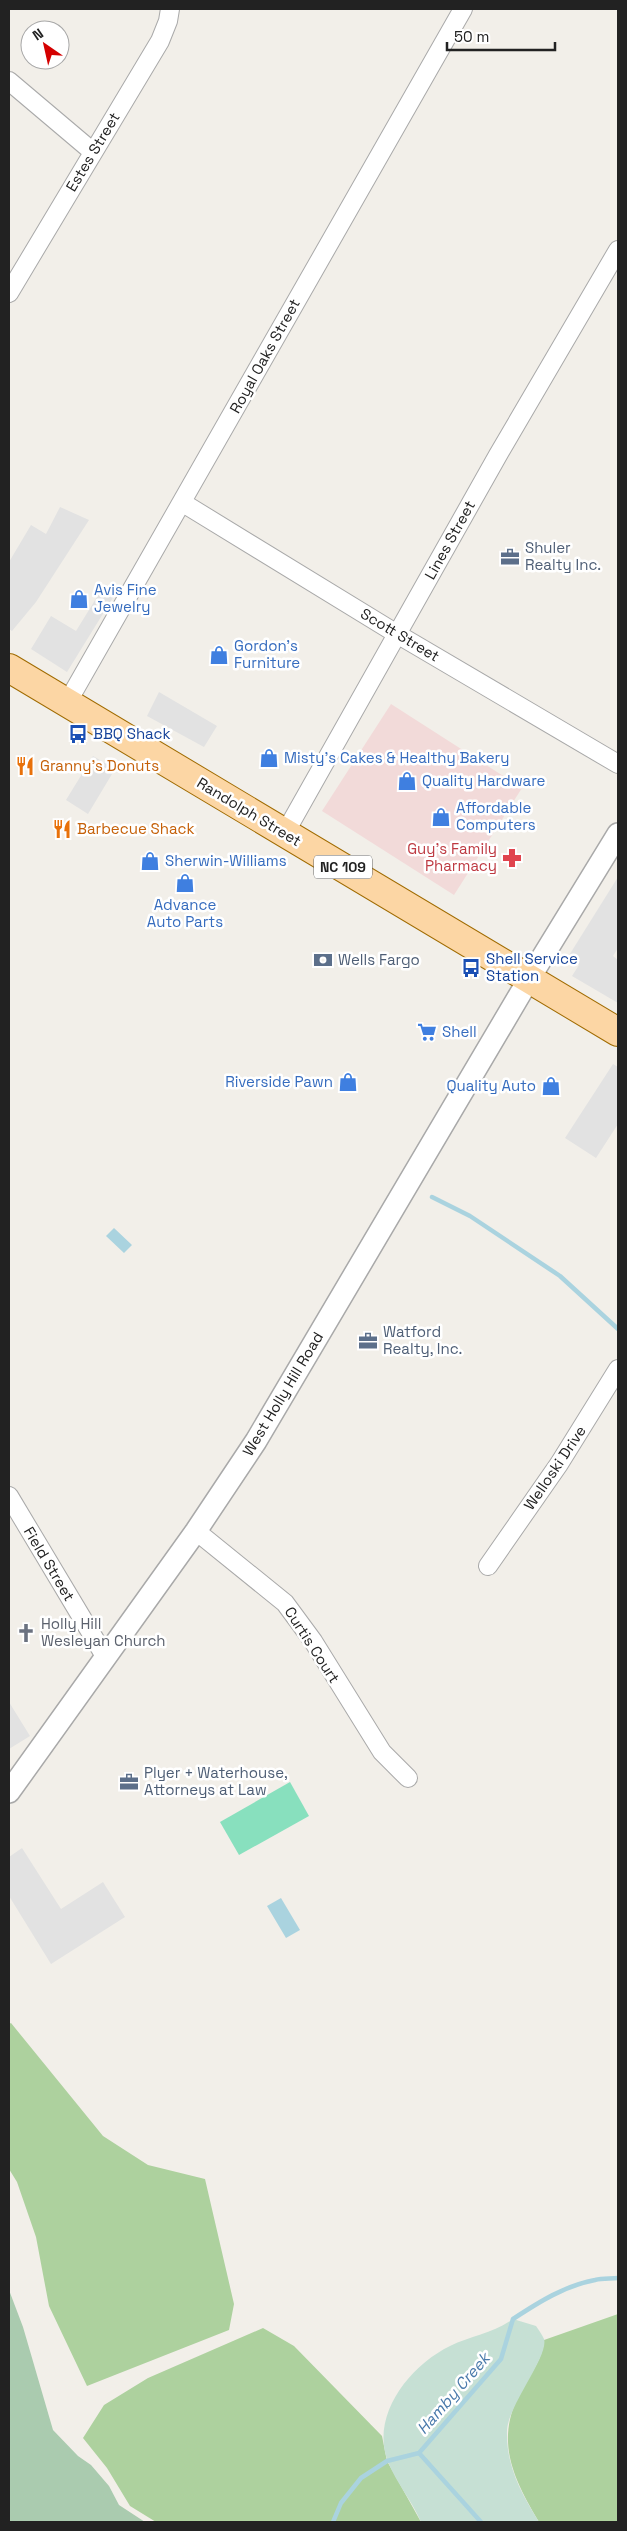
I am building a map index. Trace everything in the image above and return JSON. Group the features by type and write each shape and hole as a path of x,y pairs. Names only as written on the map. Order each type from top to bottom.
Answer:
{"main road":[{"name":"Randolph Street","path":"9,668 618,1032"}],"street":[{"name":"Estes Street","path":"9,293 160,41 168,21 170,9"},
{"name":"Royal Oaks Street","path":"66,703 183,503 463,9"},
{"path":"9,81 92,152"},
{"name":"Lines Street","path":"285,833 498,455 618,250"},
{"name":"Scott Street","path":"183,503 397,634 618,764"},
{"name":"West Holly Hill Road","path":"9,1792 196,1531 256,1441 529,979 618,834"},
{"name":"Welloski Drive","path":"488,1566 559,1464 618,1369"},
{"name":"Field Street","path":"9,1496 106,1658"},
{"name":"Curtis Court","path":"196,1531 286,1603 382,1752 408,1778"}],"shaded area":[{"path":"60,507 89,520 36,602 12,631 9,629 9,562 31,525 46,534"},
{"path":"105,584 117,591 67,672 31,649 51,616 76,631"},
{"path":"159,692 217,726 204,747 147,716"},
{"path":"391,704 522,788 454,895 322,811"},
{"path":"93,756 115,769 88,814 66,800"},
{"path":"618,877 618,948 613,956 618,960 618,1003 572,976 579,965 568,957"},
{"path":"613,1064 618,1067 618,1124 596,1158 565,1138"},
{"path":"9,1702 30,1736 9,1749"},
{"path":"22,1848 61,1909 103,1882 125,1917 51,1964 9,1896 9,1857"}],"green space":[{"path":"290,1782 309,1816 239,1855 220,1822"},
{"path":"11,2023 103,2136 148,2165 205,2179 234,2304 229,2330 87,2386 49,2306 36,2237 17,2182 9,2169 9,2024"},
{"path":"9,2290 23,2327 53,2430 78,2456 91,2465 109,2486 119,2505 145,2522 9,2522"},
{"path":"618,2314 618,2522 539,2522 521,2489 510,2457 508,2441 509,2424 514,2407 539,2359 544,2340"},
{"path":"513,2319 536,2326 544,2339 541,2357 514,2407 507,2430 509,2455 516,2479 539,2522 421,2522 388,2462 384,2445 384,2427 389,2410 397,2394 420,2366 450,2346 498,2328"},
{"path":"263,2328 294,2346 382,2436 387,2461 421,2522 156,2522 130,2506 107,2468 83,2438 104,2405 148,2378"}],"water":[{"path":"114,1228 132,1245 124,1253 106,1236"},
{"path":"281,1898 300,1930 286,1938 267,1906"}],"waterway":[{"path":"432,1197 470,1216 560,1276 618,1329"},
{"name":"Hamby Creek","path":"333,2522 341,2503 361,2478 387,2461 419,2453 501,2359 513,2319 562,2290 598,2279 618,2278"},
{"path":"419,2453 481,2522"}],"place":[{"name":"Shuler Realty Inc.","path":"510,557"},
{"name":"Avis Fine Jewelry","path":"79,599"},
{"name":"Gordon's Furniture","path":"219,655"},
{"name":"BBQ Shack","path":"78,734"},
{"name":"Misty's Cakes & Healthy Bakery","path":"269,758"},
{"name":"Granny's Donuts","path":"25,766"},
{"name":"Quality Hardware","path":"407,781"},
{"name":"Affordable Computers","path":"441,817"},
{"name":"Barbecue Shack","path":"62,829"},
{"name":"Guy's Family Pharmacy","path":"512,858"},
{"name":"Sherwin-Williams","path":"150,861"},
{"name":"Advance Auto Parts","path":"185,883"},
{"name":"Wells Fargo","path":"323,960"},
{"name":"Shell Service Station","path":"471,968"},
{"name":"Shell","path":"427,1032"},
{"name":"Riverside Pawn","path":"348,1082"},
{"name":"Quality Auto","path":"551,1086"},
{"name":"Watford Realty, Inc.","path":"368,1341"},
{"name":"Holly Hill Wesleyan Church","path":"26,1633"},
{"name":"Plyer + Waterhouse, Attorneys at Law","path":"129,1782"}]}
